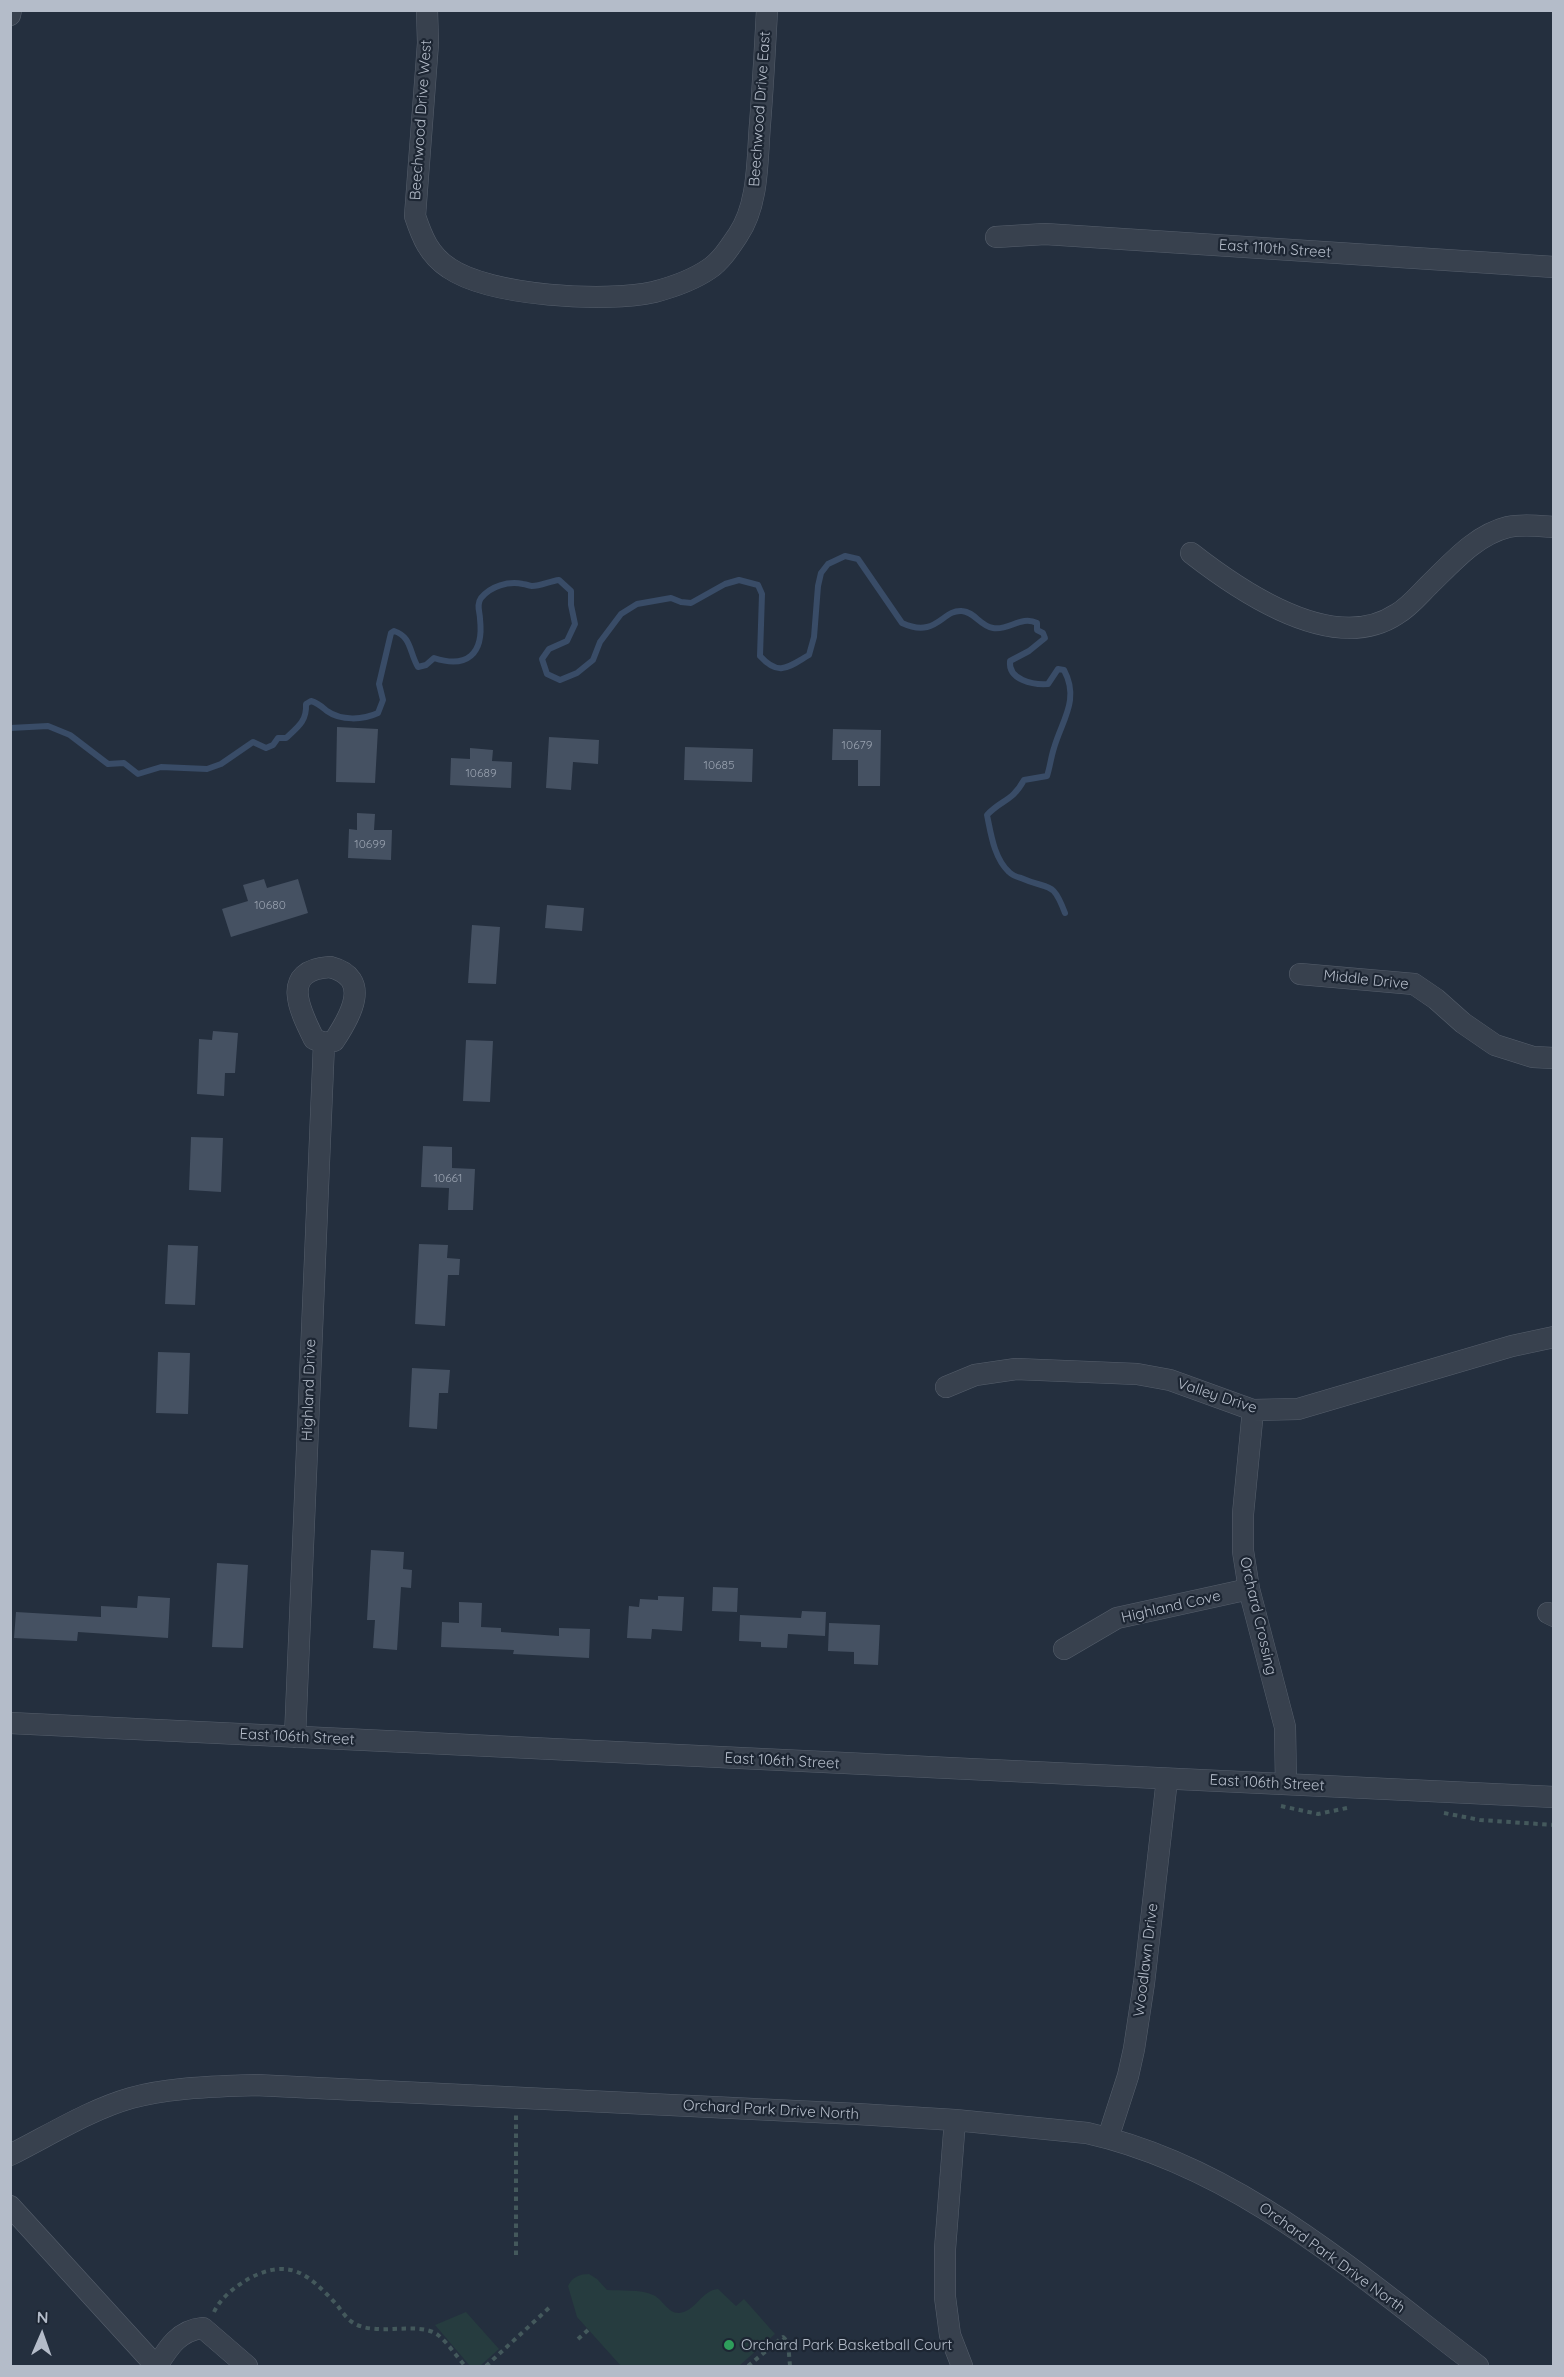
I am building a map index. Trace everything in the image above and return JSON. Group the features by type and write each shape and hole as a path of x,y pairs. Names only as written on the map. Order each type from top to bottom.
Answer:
{"street":[{"path":"10,15 11,10"},
{"name":"Beechwood Drive West","path":"427,10 428,44 415,216 423,241 433,254 449,268 501,288 538,292"},
{"name":"Beechwood Drive East","path":"538,292 607,296 652,292 691,279 710,269 724,255 748,216 756,182 767,10"},
{"name":"East 110th Street","path":"996,237 1057,234 1554,267"},
{"path":"1191,553 1229,582 1282,611 1330,626 1358,628 1374,625 1397,615 1473,544 1493,532 1509,527 1554,527"},
{"name":"Middle Drive","path":"1300,974 1414,984 1495,1045 1533,1057 1554,1058"},
{"name":"Highland Drive","path":"295,1737 324,1043"},
{"name":"Valley Drive","path":"946,1387 975,1375 999,1371 1137,1374 1170,1380 1253,1410 1298,1409 1512,1346 1554,1337"},
{"name":"Orchard Crossing","path":"1253,1410 1242,1534 1249,1589 1285,1726 1286,1784"},
{"name":"Highland Cove","path":"1064,1649 1117,1618 1249,1589"},
{"name":"East 106th Street","path":"10,1723 1554,1797"},
{"name":"Woodlawn Drive","path":"1108,2138 1128,2076 1134,2049 1144,1983 1167,1779"},
{"name":"Orchard Park Drive North","path":"10,2155 111,2105 144,2095 201,2087 255,2085 955,2120 1072,2131 1108,2138 1203,2175 1258,2205 1300,2232 1478,2367"},
{"path":"955,2120 945,2249 945,2297 951,2335 962,2367"},
{"path":"10,2206 156,2367 171,2343 187,2332 203,2328 246,2367"}],"path":[{"path":"516,2098 516,2255"},
{"path":"213,2313 218,2303 239,2284 269,2269 305,2274 353,2322 371,2328 423,2330 437,2334 465,2367"},
{"path":"486,2367 550,2307"},
{"path":"578,2339 588,2330"},
{"path":"748,2367 783,2337 788,2342 790,2367"}],"green space":[{"path":"589,2274 607,2290 648,2293 671,2311 679,2313 690,2309 707,2293 718,2289 736,2306 744,2299 775,2334 739,2366 621,2366 577,2317 568,2286 577,2277"},
{"path":"466,2312 499,2349 480,2366 470,2366 435,2325"}],"building":[{"path":"337,727 378,729 375,783 336,782"},
{"path":"833,729 881,730 880,786 858,786 858,760 832,760"},
{"path":"549,737 599,740 598,764 573,762 571,790 546,788"},
{"path":"685,747 753,749 752,782 684,780"},
{"path":"470,748 493,750 492,761 512,762 511,788 450,785 451,758 470,759"},
{"path":"357,813 375,814 374,830 392,830 391,860 348,858 349,829 357,830"},
{"path":"264,879 267,888 298,879 308,913 231,937 222,909 248,901 243,885"},
{"path":"547,905 584,908 582,931 545,928"},
{"path":"472,925 500,927 496,984 468,983"},
{"path":"213,1031 238,1033 235,1073 225,1073 224,1096 197,1094 199,1039 212,1040"},
{"path":"466,1040 493,1041 490,1102 463,1101"},
{"path":"191,1137 223,1138 221,1192 189,1190"},
{"path":"423,1146 452,1147 452,1168 475,1169 473,1210 448,1210 449,1188 421,1187"},
{"path":"419,1244 448,1245 447,1258 460,1259 459,1275 448,1275 445,1326 415,1324"},
{"path":"168,1245 198,1246 195,1305 165,1304"},
{"path":"158,1352 190,1353 188,1414 156,1413"},
{"path":"412,1368 450,1370 448,1393 439,1393 437,1429 409,1427"},
{"path":"371,1550 404,1552 403,1569 412,1570 411,1588 401,1587 397,1650 373,1648 375,1620 367,1620"},
{"path":"217,1563 248,1565 243,1648 212,1647"},
{"path":"713,1587 738,1588 737,1612 712,1611"},
{"path":"138,1596 170,1598 168,1638 78,1632 77,1641 14,1638 16,1612 101,1617 101,1606 137,1608"},
{"path":"658,1596 684,1597 682,1631 652,1629 651,1639 627,1638 629,1606 639,1607 640,1599 658,1600"},
{"path":"459,1602 482,1603 481,1627 501,1628 501,1632 559,1636 559,1628 590,1629 589,1658 513,1654 514,1650 441,1647 442,1622 459,1623"},
{"path":"802,1611 826,1612 825,1636 788,1634 787,1648 761,1647 761,1642 739,1641 740,1615 801,1618"},
{"path":"829,1623 880,1625 878,1665 854,1664 854,1652 828,1651"}],"waterway":[{"path":"10,728 48,726 70,735 108,764 124,763 138,774 161,767 207,769 221,764 253,742 266,748 273,745 278,738 286,738 301,723 305,715 306,704 311,701 339,717 359,718 378,713 383,700 379,684 391,633 394,631 404,637 418,667 426,665 434,658 446,661 464,660 476,650 479,641 481,631 478,606 481,598 500,585 512,583 535,586 559,580 571,591 575,624 567,641 549,649 542,659 547,674 560,680 577,673 593,660 600,642 621,614 637,604 671,598 691,603 725,584 739,580 758,585 762,594 760,656 773,666 784,668 809,655 814,637 821,573 828,564 845,556 858,559 902,623 923,628 931,626 949,614 962,611 993,628 1026,621 1037,623 1037,630 1043,633 1045,638 1029,651 1010,661 1010,667 1017,677 1042,684 1048,684 1058,669 1064,670 1070,691 1068,710 1054,748 1047,776 1024,780 1011,797 987,815 994,845 1004,866 1015,876 1053,890 1065,913"}],"place":[{"name":"Orchard Park Basketball Court","path":"729,2345"}]}
